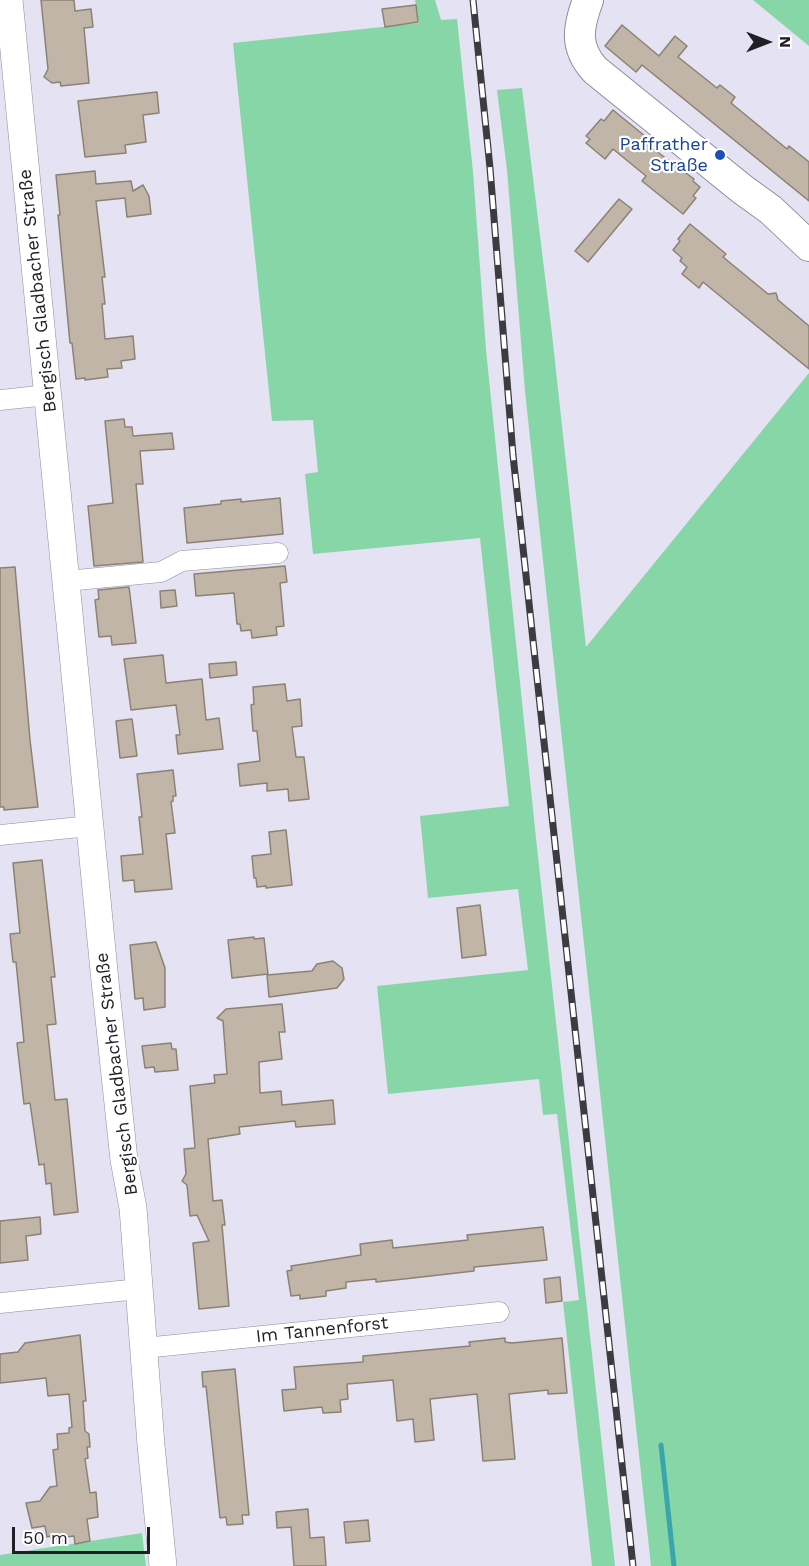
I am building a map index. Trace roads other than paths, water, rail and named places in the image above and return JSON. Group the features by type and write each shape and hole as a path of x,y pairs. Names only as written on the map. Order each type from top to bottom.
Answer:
{"main road":[{"name":"Bergisch Gladbacher Straße","path":"9,0 124,1160 133,1208 163,1566"},
{"path":"588,0 580,24 581,50 586,60 595,70 771,210 809,246"}],"street":[{"path":"0,400 48,395"},
{"path":"66,582 161,572 182,561 278,553"},
{"path":"0,835 90,826"},
{"path":"0,1302 139,1289"},
{"name":"Im Tannenforst","path":"144,1347 499,1312"}],"waterway":[{"path":"661,1445 674,1566"}],"railway":[{"path":"473,0 490,168 513,455 633,1566"}],"place":[{"name":"Paffrather Straße","path":"720,155"}]}
